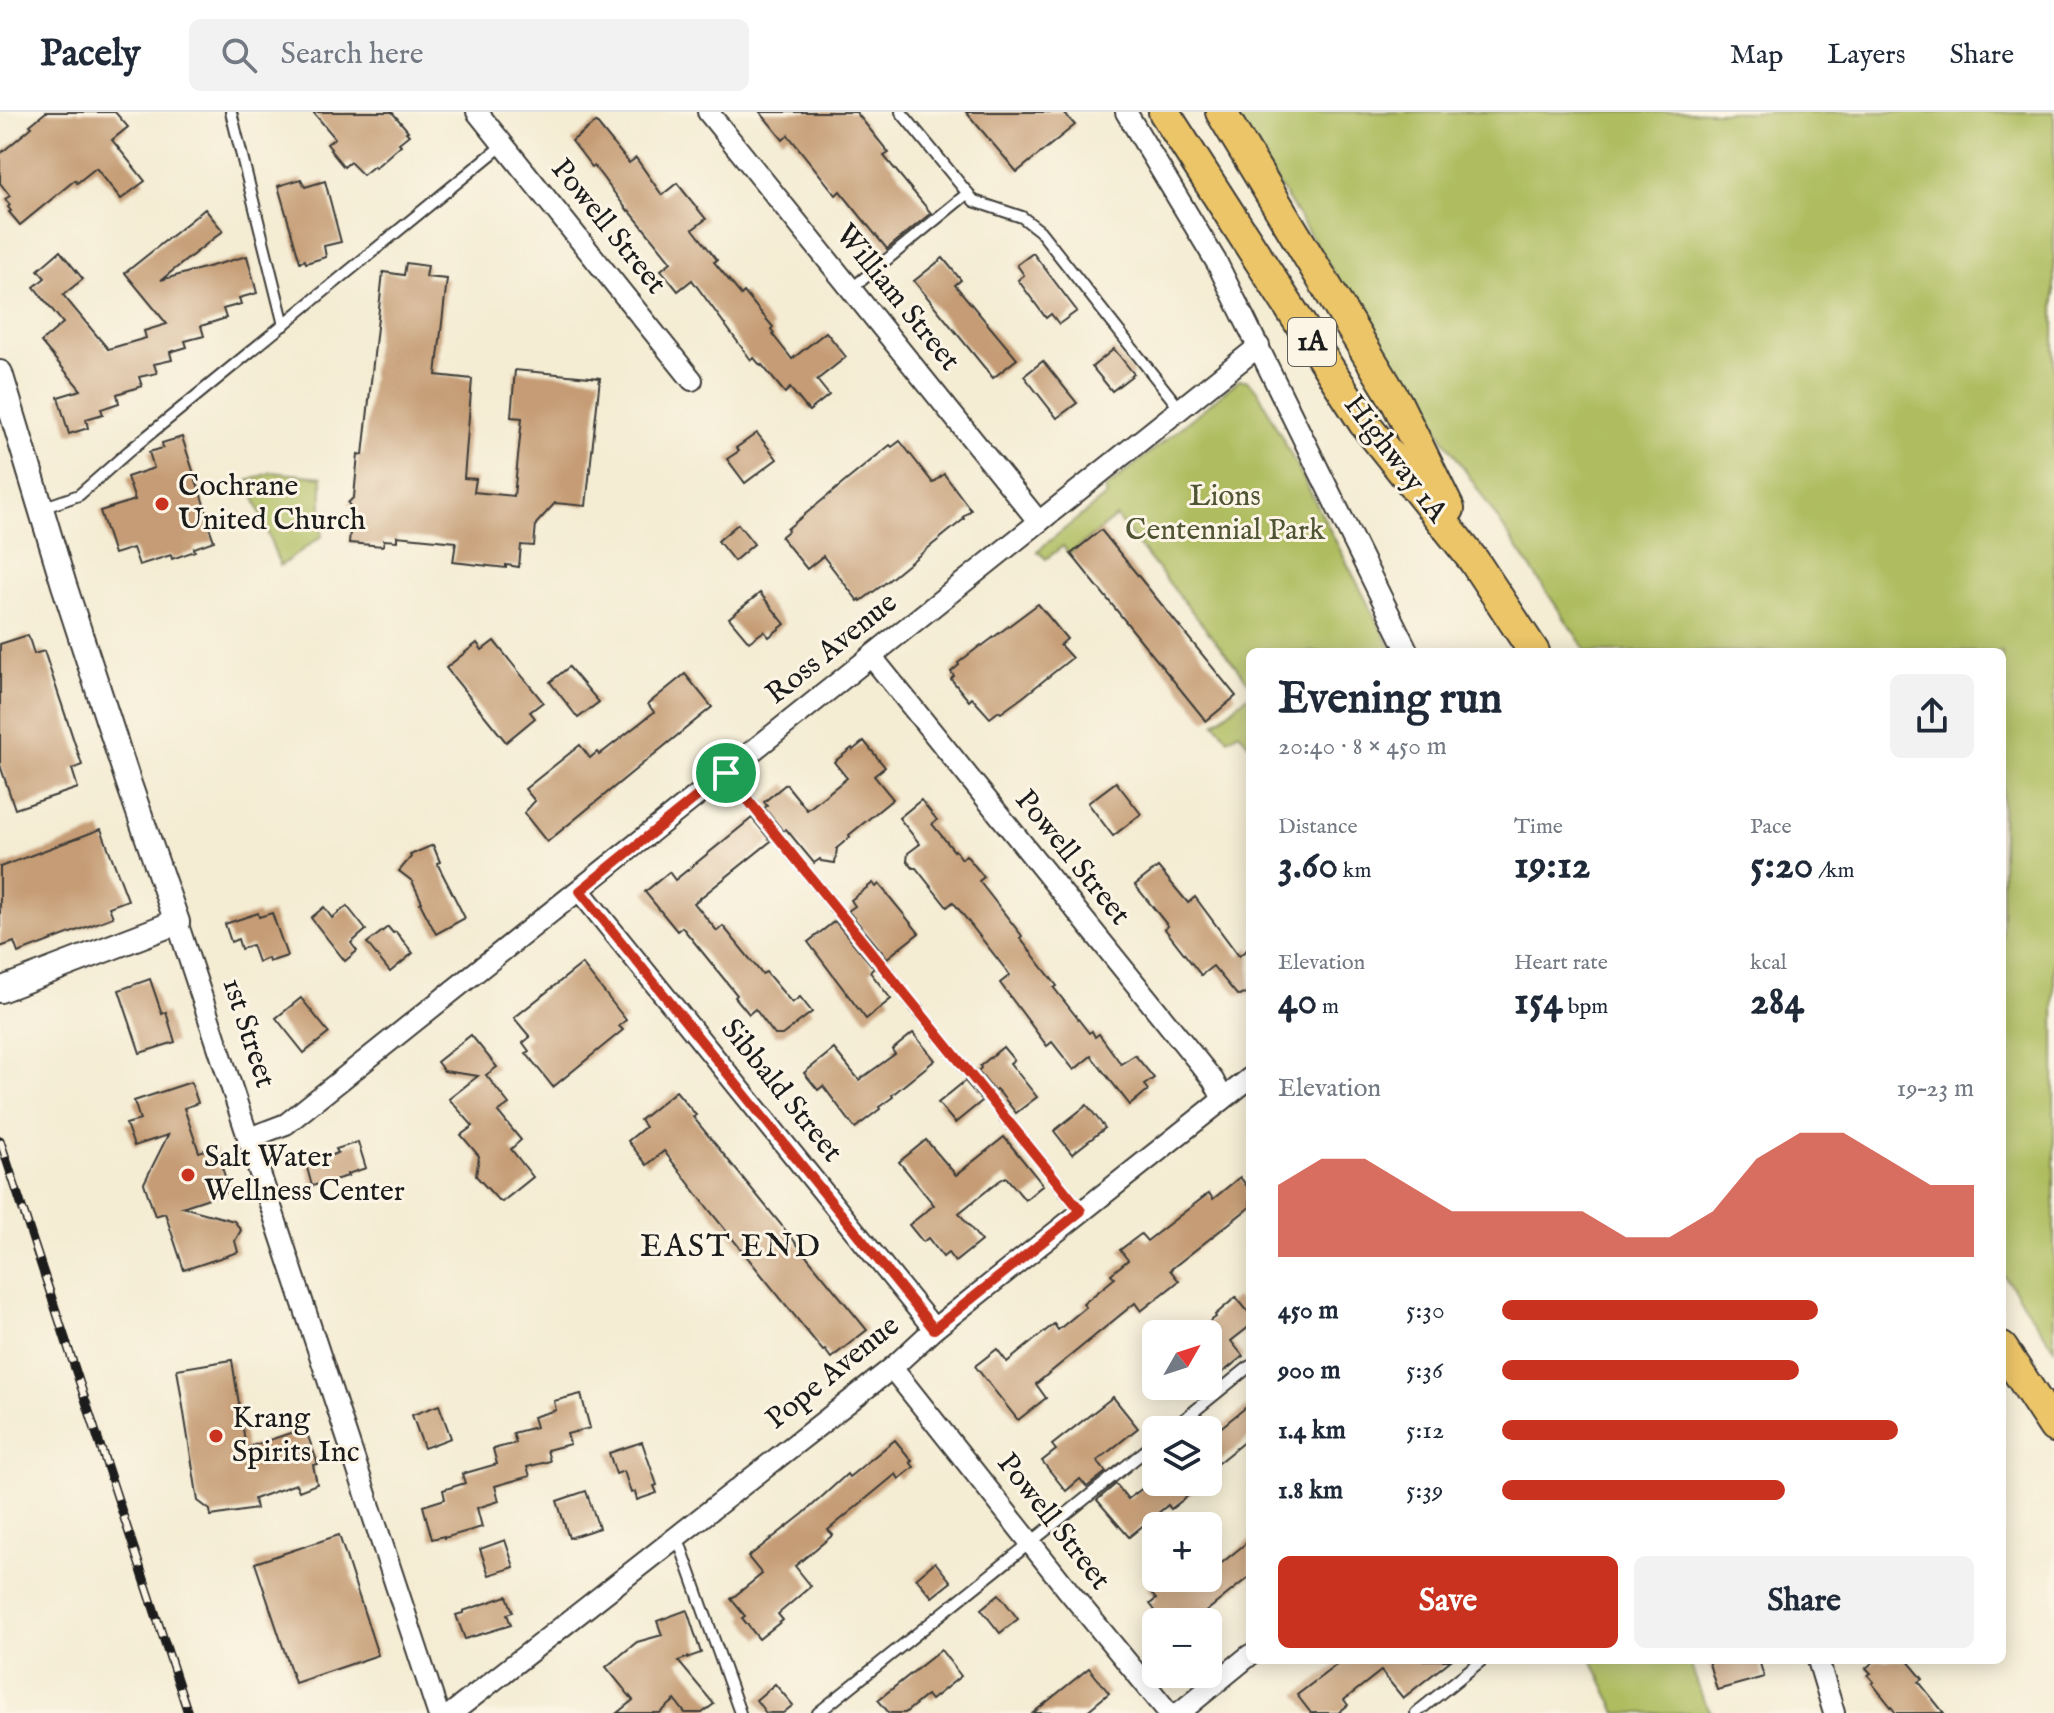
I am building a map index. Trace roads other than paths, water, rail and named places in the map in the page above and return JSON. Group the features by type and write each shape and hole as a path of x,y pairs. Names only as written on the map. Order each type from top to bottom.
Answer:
{"main road":[{"name":"Highway 1A","path":"1164,112 1364,423 1474,561 1531,648"},
{"name":"Highway 1A","path":"1221,112 1397,403 1474,561"},
{"path":"2006,1354 2054,1412"},
{"path":"2006,1354 2054,1427"}],"street":[{"name":"Powell Street","path":"477,112 692,380"},
{"name":"William Street","path":"708,112 1039,522"},
{"path":"1126,112 1217,263 1406,648"},
{"name":"Ross Avenue","path":"249,1138 286,1124 1259,346"},
{"name":"1st Street","path":"0,373 40,509 129,784 438,1713"},
{"name":"Powell Street","path":"871,656 1213,1080 1223,1099"},
{"name":"Sibbald Street","path":"580,891 934,1329"},
{"path":"0,990 177,922"},
{"name":"Pope Avenue","path":"452,1713 892,1368 934,1329 1246,1081"},
{"name":"Powell Street","path":"892,1368 1169,1713"},
{"path":"1179,1713 1246,1658"},
{"path":"1819,1664 1834,1713"}],"lane":[{"path":"231,112 284,325"},
{"path":"901,112 974,201 1022,217 1040,231 1180,409"},
{"path":"40,509 79,495 504,144"},
{"path":"851,289 968,193"},
{"path":"726,773 1081,1211"},
{"path":"1188,1416 1246,1369"},
{"path":"818,1713 1142,1453"},
{"path":"677,1536 740,1713"},
{"path":"1416,1713 1477,1664"}],"railway":[{"path":"0,1140 188,1713"}],"place":[{"name":"Cochrane United Church","path":"162,504"},
{"name":"Salt Water Wellness Center","path":"188,1175"},
{"name":"Krang Spirits Inc","path":"216,1436"}],"district":[{"name":"EAST END","path":"731,1247"}],"park label":[{"name":"Lions Centennial Park","path":"1225,514"}]}
